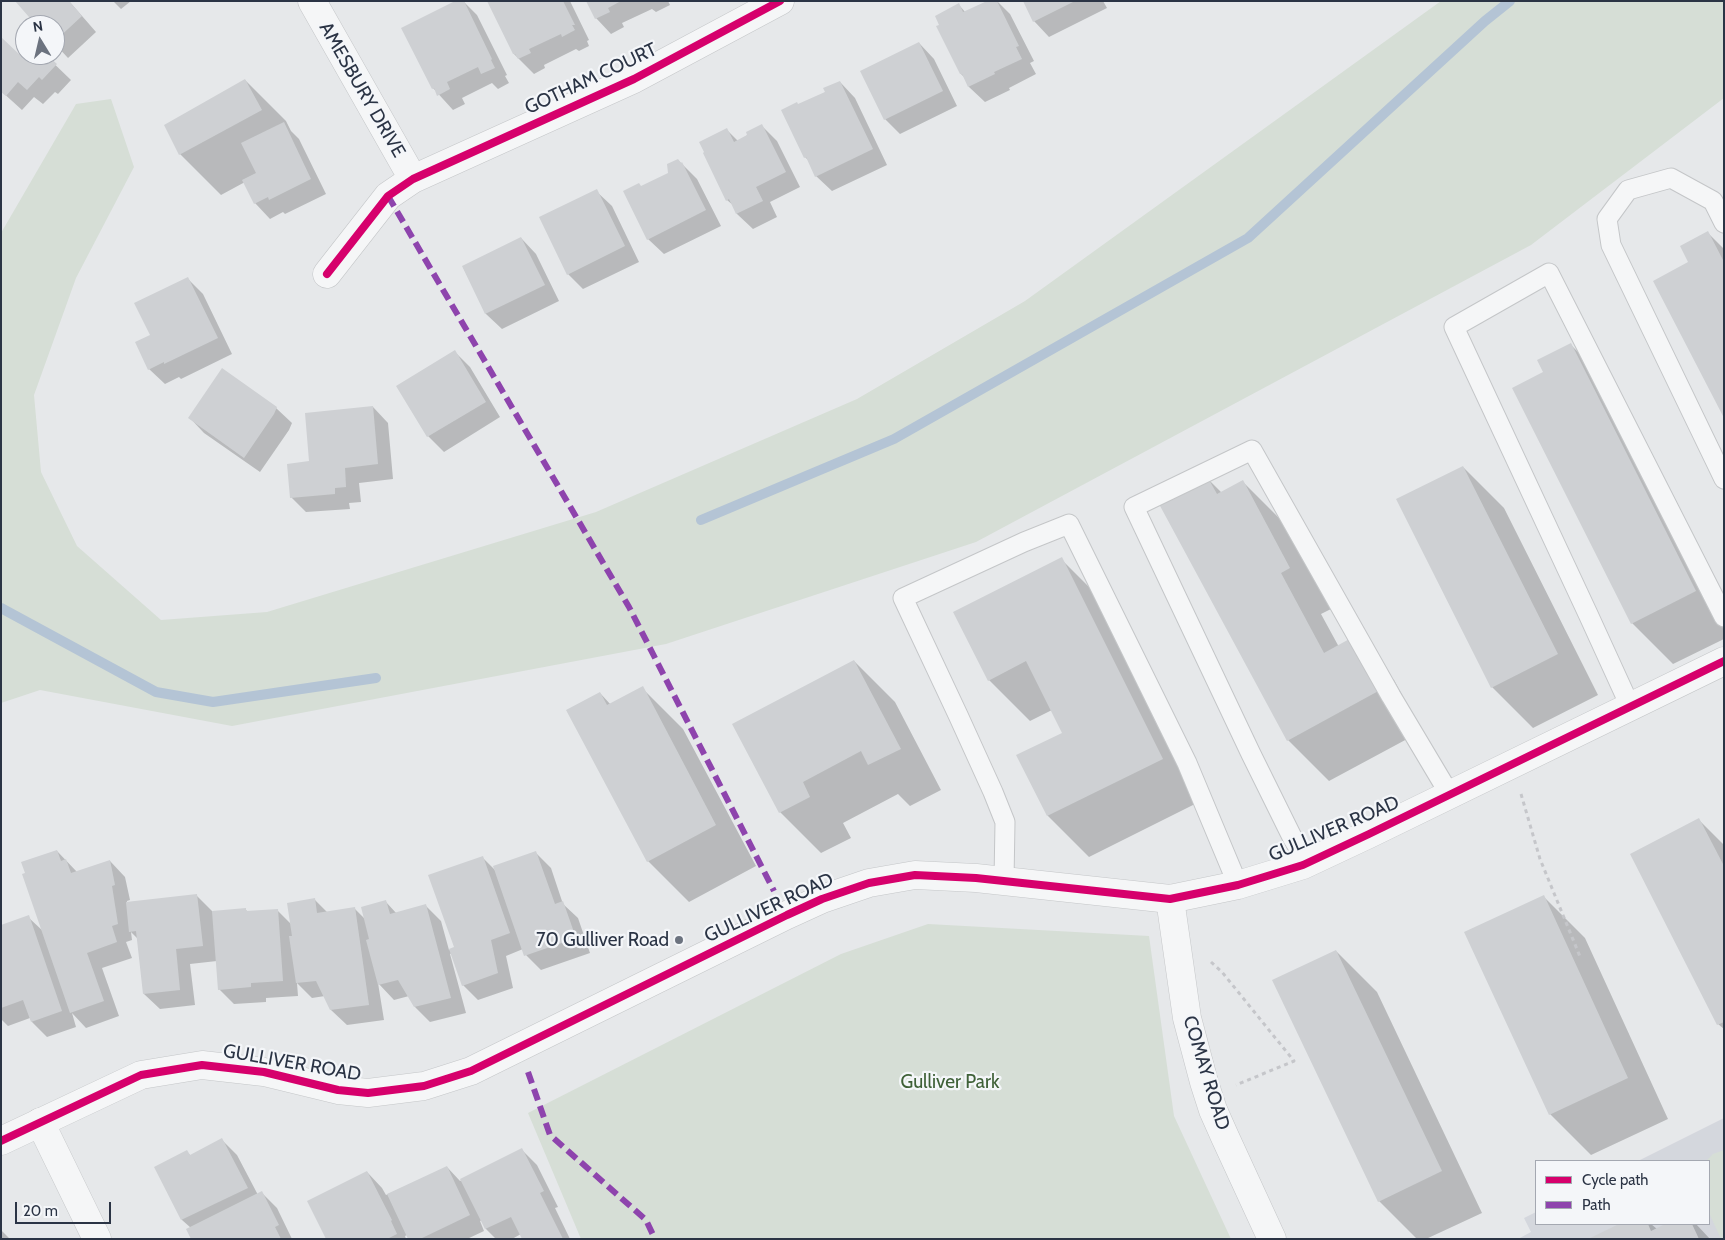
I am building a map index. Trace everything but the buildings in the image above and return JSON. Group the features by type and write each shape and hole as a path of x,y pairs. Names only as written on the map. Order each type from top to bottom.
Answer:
{"street":[{"name":"AMESBURY DRIVE","path":"312,1 413,178"},
{"name":"GOTHAM COURT","path":"327,274 388,196 413,178 634,79 780,1"},
{"name":"GULLIVER ROAD","path":"1,1141 141,1075 202,1065 264,1072 338,1090 368,1093 424,1086 471,1071 787,915 822,899 869,883 915,875 1004,881 1170,899 1238,885 1308,863 1724,661"},
{"name":"COMAY ROAD","path":"1170,899 1187,1018 1204,1082 1225,1137 1272,1239"},
{"path":"40,1122 96,1239"}],"lane":[{"path":"1724,223 1713,201 1671,178 1628,190 1607,219 1611,245 1724,479"},
{"path":"1630,706 1454,327 1549,272 1724,616"},
{"path":"1308,863 1293,839 1255,763 1134,507 1252,450 1391,696 1450,795"},
{"path":"1004,881 1004,822 993,792 903,598 1024,542 1069,524 1187,763 1238,885"}],"path":[{"path":"1520,789 1540,859 1581,959"},
{"path":"1205,957 1222,972 1294,1060 1232,1087"}],"shaded area":[{"path":"1724,1118 1724,1239 1518,1239 1531,1232 1524,1218 1535,1212 1535,1225 1710,1225 1710,1160 1640,1160"}],"green space":[{"path":"1441,1 1724,1 1724,98 1531,245 976,542 666,644 232,726 40,690 1,703 1,233 76,104 111,99 134,167 76,278 34,395 41,472 77,546 161,620 267,612 596,512 857,399 1025,301"},
{"name":"Gulliver Park","path":"928,924 1149,936 1174,1116 1231,1239 581,1239 528,1113 841,954"},
{"path":"1724,1150 1724,1239 1721,1239 1710,1215 1710,1160 1707,1160 1713,1154"}],"waterway":[{"path":"701,520 894,439 1248,238 1485,21 1510,1"},
{"path":"1,608 156,692 213,702 376,678"}],"marked path":[{"path":"388,196 629,607 774,891"},
{"path":"528,1072 550,1135 646,1220 655,1239"}],"cycle path":[{"path":"327,274 388,196 413,179 634,79 780,1"},
{"path":"1,1141 141,1075 202,1065 264,1072 338,1090 368,1093 424,1086 471,1071 787,915 822,899 869,883 915,875 976,878 1170,899 1238,885 1303,865 1724,661"}],"place":[{"name":"70 Gulliver Road","path":"679,940"}]}
